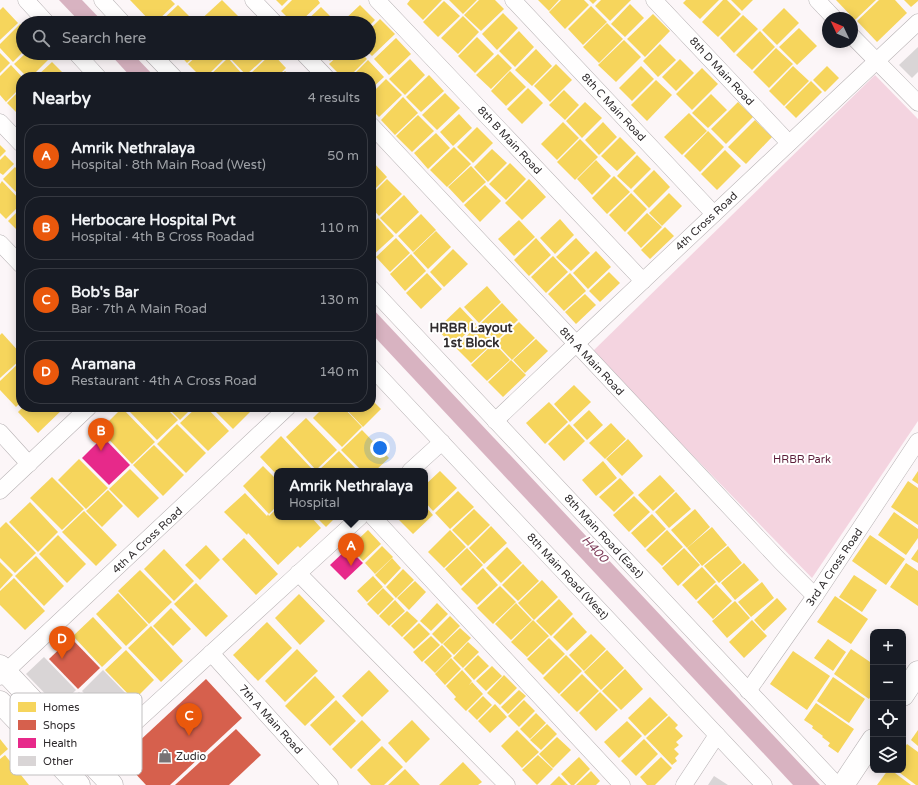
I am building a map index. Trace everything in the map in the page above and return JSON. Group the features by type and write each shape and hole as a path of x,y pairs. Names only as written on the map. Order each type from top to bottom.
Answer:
{"main road":[{"path":"2,672 23,693"},
{"path":"906,690 918,672"},
{"path":"0,702 10,713"},
{"path":"843,785 870,744"},
{"path":"69,775 79,785"},
{"path":"102,775 112,785"}],"street":[{"path":"26,0 41,16"},
{"path":"102,0 117,16"},
{"path":"253,0 268,16"},
{"name":"8th B Main Road","path":"377,0 643,281"},
{"name":"8th C Main Road","path":"513,0 714,214"},
{"name":"8th D Main Road","path":"654,0 789,143"},
{"path":"816,0 828,12"},
{"name":"4th Cross Road","path":"495,421 918,22"},
{"path":"858,42 918,103"},
{"path":"82,60 93,72"},
{"path":"158,60 169,72"},
{"path":"310,60 321,72"},
{"path":"0,122 16,139"},
{"name":"8th A Main Road","path":"376,131 780,561 815,596"},
{"path":"0,243 16,260"},
{"name":"8th Main Road (East)","path":"376,293 836,785"},
{"name":"8th Main Road (West)","path":"376,372 764,785"},
{"path":"0,491 84,412"},
{"name":"4th A Cross Road","path":"2,672 283,412"},
{"path":"0,432 29,464"},
{"name":"3rd A Cross Road","path":"748,691 815,596 918,441"},
{"path":"413,468 442,442"},
{"path":"142,716 357,520"},
{"path":"376,520 622,785"},
{"path":"298,573 507,785"},
{"name":"7th A Main Road","path":"211,653 330,785"},
{"path":"684,785 717,735"}],"green space":[{"name":"HRBR Park","path":"875,75 918,119 918,421 812,578 592,352"}],"water":[{"path":"59,0 82,0 97,16 74,16"},
{"path":"115,60 139,60 150,72 126,72"},
{"name":"H400","path":"376,312 820,785 793,785 376,338"}],"building: Homes":[{"path":"130,0 171,0 175,4 162,16 145,16"},
{"path":"222,0 238,16 205,16"},
{"path":"276,0 288,0 282,6"},
{"path":"292,0 318,0 320,3 306,16 286,16 281,11"},
{"path":"410,0 442,0 423,20 407,4"},
{"path":"449,0 477,0 463,14"},
{"path":"479,0 495,0 504,9 481,31 464,15"},
{"path":"538,0 559,0 549,11"},
{"path":"561,0 584,0 589,5 565,29 549,12"},
{"path":"589,0 597,0 593,4"},
{"path":"601,0 631,0 610,21 595,6"},
{"path":"686,0 719,0 700,19 683,3"},
{"path":"723,0 727,0 741,14 718,37 702,22"},
{"path":"731,0 753,0 742,11"},
{"path":"836,0 876,0 858,17 858,12 847,12"},
{"path":"879,0 895,0 907,13 877,42 858,22 858,20"},
{"path":"904,0 918,0 918,1 911,7"},
{"path":"444,1 460,16 438,37 423,22"},
{"path":"630,4 644,18 625,37 611,24"},
{"path":"178,5 189,16 166,16"},
{"path":"360,5 371,16 348,16"},
{"path":"591,6 607,22 583,45 568,29"},
{"path":"3,7 16,21 16,25 0,40 0,10"},
{"path":"321,7 330,16 311,16"},
{"path":"784,8 799,23 777,45 762,30"},
{"path":"503,13 518,28 497,50 482,34"},
{"path":"653,14 670,31 645,57 627,39"},
{"path":"743,15 758,29 734,53 720,38"},
{"path":"463,16 479,32 458,54 441,38"},
{"path":"380,19 395,34 376,52 376,23"},
{"path":"607,23 623,39 599,63 583,47"},
{"path":"16,28 16,59 13,62 0,48 0,44"},
{"path":"799,28 817,46 797,65 779,47"},
{"path":"519,31 534,47 515,67 499,51"},
{"path":"760,31 775,47 752,70 736,55"},
{"path":"477,37 494,54 475,73 458,56"},
{"path":"396,38 411,54 389,75 375,60 376,57"},
{"path":"624,40 641,57 616,82 598,65"},
{"path":"660,44 676,60 658,77 643,61"},
{"path":"776,48 793,64 769,88 753,72"},
{"path":"536,49 552,66 532,86 515,70"},
{"path":"0,53 10,63 0,73"},
{"path":"498,54 512,68 491,89 476,75"},
{"path":"410,59 425,75 405,95 389,79"},
{"path":"680,59 694,73 676,91 662,77"},
{"path":"18,60 48,60 36,72 22,72 14,64"},
{"path":"192,60 223,60 211,72 196,72 188,64"},
{"path":"226,60 230,60 240,72 213,72"},
{"path":"232,60 262,60 249,72 243,72"},
{"path":"265,60 279,60 286,68 282,72 252,72"},
{"path":"333,60 366,60 354,72 337,72 329,64"},
{"path":"368,60 384,77 376,84 376,72 356,72"},
{"path":"52,62 62,72 41,72"},
{"path":"556,64 572,80 550,102 534,86"},
{"path":"11,65 17,72 16,72 16,92 6,102 0,95 0,76"},
{"path":"641,66 654,79 632,101 619,88"},
{"path":"793,66 809,81 784,106 769,91"},
{"path":"827,66 839,78 825,92 813,80"},
{"path":"702,68 718,84 692,110 676,94"},
{"path":"510,71 526,87 506,106 491,91"},
{"path":"429,75 444,91 421,112 406,97"},
{"path":"386,79 402,95 379,117 376,114 376,89"},
{"path":"656,80 672,95 647,121 631,105"},
{"path":"811,81 822,92 796,118 785,107"},
{"path":"528,88 543,103 522,124 507,109"},
{"path":"564,90 579,105 565,120 549,105"},
{"path":"445,93 460,108 437,130 422,115"},
{"path":"16,94 16,112 7,103"},
{"path":"711,94 727,110 708,128 692,113"},
{"path":"403,97 418,113 395,135 381,120"},
{"path":"585,102 602,118 582,138 566,121"},
{"path":"738,102 753,117 726,144 711,129"},
{"path":"689,113 707,131 682,155 664,137"},
{"path":"459,114 472,128 453,146 440,132"},
{"path":"418,115 434,131 412,152 396,136"},
{"path":"755,120 772,137 746,164 728,147"},
{"path":"563,122 579,138 557,160 541,144"},
{"path":"603,122 617,137 599,155 585,140"},
{"path":"477,127 493,143 473,163 457,147"},
{"path":"708,131 724,147 700,172 684,156"},
{"path":"436,133 450,148 428,169 414,153"},
{"path":"620,137 636,153 617,171 601,156"},
{"path":"580,139 598,157 575,180 557,162"},
{"path":"0,145 6,151 0,157"},
{"path":"454,147 471,164 447,187 430,170"},
{"path":"492,149 507,163 488,182 474,167"},
{"path":"725,150 741,166 717,190 701,174"},
{"path":"5,155 14,164 3,175 0,173 0,160"},
{"path":"637,155 651,169 631,189 617,176"},
{"path":"596,160 611,176 592,195 577,179"},
{"path":"510,163 526,179 506,200 489,184"},
{"path":"376,165 387,177 376,188"},
{"path":"471,166 486,182 463,203 448,187"},
{"path":"15,167 16,168 16,192 3,179"},
{"path":"654,170 670,187 649,208 633,191"},
{"path":"614,176 630,192 607,214 592,198"},
{"path":"387,179 402,194 379,216 376,213 376,190"},
{"path":"529,179 546,197 522,220 505,203"},
{"path":"2,181 16,196 16,209 6,219 0,213 0,184"},
{"path":"485,185 501,201 480,222 464,205"},
{"path":"631,193 647,209 625,232 609,215"},
{"path":"669,193 682,206 662,226 649,213"},
{"path":"404,195 419,212 396,234 380,218"},
{"path":"16,213 16,229 8,221"},
{"path":"647,213 662,227 641,248 627,233"},
{"path":"421,214 436,230 413,252 398,236"},
{"path":"378,218 394,236 376,252 376,220"},
{"path":"560,219 574,235 555,254 540,238"},
{"path":"519,220 535,237 514,256 498,239"},
{"path":"665,227 674,236 650,259 641,250"},
{"path":"436,231 451,247 428,269 413,253"},
{"path":"396,238 410,253 390,272 376,257"},
{"path":"536,238 551,255 529,276 514,260"},
{"path":"576,238 590,253 571,271 556,257"},
{"path":"453,249 468,264 444,287 430,272"},
{"path":"596,251 611,267 588,289 573,273"},
{"path":"411,254 426,271 405,291 390,274"},
{"path":"553,256 568,272 546,293 531,277"},
{"path":"609,272 620,283 600,302 589,291"},
{"path":"427,273 442,289 421,309 406,293"},
{"path":"570,273 586,291 564,311 548,294"},
{"path":"487,286 501,302 479,323 464,307"},
{"path":"585,294 596,305 576,324 565,312"},
{"path":"502,303 518,320 496,341 480,324"},
{"path":"460,307 476,324 453,346 437,329"},
{"path":"519,322 535,338 512,360 496,343"},
{"path":"478,325 494,342 471,363 455,347"},
{"path":"2,333 16,348 16,364 0,378 0,335"},
{"path":"536,339 548,351 525,373 513,360"},
{"path":"494,343 510,360 487,381 471,365"},
{"path":"511,360 526,375 503,397 488,382"},
{"path":"16,366 16,407 0,390 0,381"},
{"path":"574,385 591,402 570,422 554,404"},
{"path":"549,402 568,422 545,444 526,423"},
{"path":"376,404 381,409 363,427 349,412 376,412"},
{"path":"589,410 603,425 587,440 573,425"},
{"path":"18,412 60,412 38,433"},
{"path":"118,412 126,412 155,442 132,464 100,430"},
{"path":"130,412 170,412 178,420 157,440"},
{"path":"172,412 188,412 180,420"},
{"path":"192,412 211,412 229,431 208,451 180,423"},
{"path":"216,412 250,412 233,429"},
{"path":"319,412 348,412 362,427 342,447 313,418"},
{"path":"306,418 337,450 318,468 314,468 286,437"},
{"path":"611,423 626,439 605,459 589,443"},
{"path":"177,424 206,453 186,473 157,444"},
{"path":"569,424 585,441 564,461 548,444"},
{"path":"362,430 389,458 378,468 359,468 341,450"},
{"path":"281,436 311,468 274,468 274,472 260,457"},
{"path":"628,439 643,456 622,476 606,459"},
{"path":"154,445 184,475 163,496 133,465"},
{"path":"339,451 355,468 321,468"},
{"path":"79,459 108,488 86,509 58,480"},
{"path":"603,461 617,478 596,496 582,480"},
{"path":"263,466 274,477 274,509 269,514 243,486"},
{"path":"130,469 159,498 138,518 109,489"},
{"path":"440,471 457,488 433,511 428,505 428,482"},
{"path":"918,471 918,484 912,480"},
{"path":"660,475 675,491 653,511 638,495"},
{"path":"52,477 84,509 62,530 30,498"},
{"path":"620,478 634,493 614,512 599,497"},
{"path":"908,481 918,488 918,525 891,507"},
{"path":"108,490 123,506 102,527 86,511"},
{"path":"458,491 474,507 450,529 435,513"},
{"path":"676,492 691,509 669,528 655,512"},
{"path":"245,493 267,516 274,511 274,520 314,520 321,528 300,548 298,546 278,565 248,533 247,535 224,512"},
{"path":"634,496 650,512 629,532 613,515"},
{"path":"30,502 58,532 38,552 9,522"},
{"path":"428,509 433,515 428,520"},
{"path":"474,509 490,525 468,546 452,530"},
{"path":"695,509 710,527 687,548 671,530"},
{"path":"84,511 117,545 96,566 62,532"},
{"path":"894,512 918,529 918,538 906,555 878,535"},
{"path":"652,514 666,529 645,548 631,533"},
{"path":"319,520 333,520 326,527"},
{"path":"399,520 428,520 413,534"},
{"path":"6,522 36,553 15,573 0,558 0,528"},
{"path":"491,526 507,543 484,564 469,548"},
{"path":"712,527 727,545 702,566 687,548"},
{"path":"368,530 381,544 363,561 350,547"},
{"path":"450,530 466,547 444,568 428,552"},
{"path":"667,530 683,547 662,566 646,550"},
{"path":"58,535 86,564 67,583 39,554"},
{"path":"870,535 905,559 886,585 852,561"},
{"path":"244,538 278,574 256,595 222,559"},
{"path":"206,545 220,560 200,580 185,565"},
{"path":"382,546 393,557 375,574 365,563"},
{"path":"728,546 742,563 719,583 704,566"},
{"path":"507,547 522,563 501,583 486,568"},
{"path":"467,548 483,565 461,586 445,569"},
{"path":"684,548 700,565 678,586 662,568"},
{"path":"164,549 194,581 174,601 144,569"},
{"path":"918,549 918,563 911,559"},
{"path":"36,556 64,586 44,606 15,576"},
{"path":"392,558 401,568 385,585 375,575"},
{"path":"0,562 13,575 0,589"},
{"path":"744,563 759,580 735,600 721,583"},
{"path":"906,563 918,571 918,606 890,587"},
{"path":"523,564 539,581 518,601 502,585"},
{"path":"702,567 716,582 696,600 682,585"},
{"path":"483,568 498,585 477,605 461,589"},
{"path":"403,569 414,580 396,598 386,587"},
{"path":"140,570 172,602 149,624 118,591"},
{"path":"854,575 877,590 862,612 839,597"},
{"path":"373,576 383,587 367,602 357,591"},
{"path":"14,578 45,611 25,630 0,605 0,591"},
{"path":"542,580 558,597 534,620 518,603"},
{"path":"415,581 426,592 409,610 397,598"},
{"path":"762,582 774,598 751,617 738,602"},
{"path":"196,583 228,616 206,637 174,604"},
{"path":"716,584 732,601 713,619 697,602"},
{"path":"500,586 516,602 493,624 477,608"},
{"path":"383,588 394,599 378,615 367,604"},
{"path":"118,593 148,625 126,646 96,614"},
{"path":"299,594 325,621 300,645 275,618"},
{"path":"835,596 868,619 851,644 817,622"},
{"path":"777,598 787,609 764,631 754,620"},
{"path":"559,599 573,614 551,636 536,621"},
{"path":"395,600 405,611 389,626 379,616"},
{"path":"735,601 750,618 727,638 712,621"},
{"path":"437,603 448,614 431,631 420,621"},
{"path":"516,603 532,620 511,640 495,624"},
{"path":"171,608 191,629 173,646 153,626"},
{"path":"407,611 418,621 402,637 391,626"},
{"path":"450,616 460,626 442,644 432,634"},
{"path":"93,617 122,648 102,667 73,636"},
{"path":"573,617 587,632 567,651 553,637"},
{"path":"533,620 549,636 527,657 511,642"},
{"path":"752,620 767,636 744,658 729,642"},
{"path":"267,622 292,648 258,681 233,655"},
{"path":"419,623 430,634 414,649 403,638"},
{"path":"151,626 183,661 161,682 128,648"},
{"path":"460,628 471,638 454,655 443,644"},
{"path":"591,634 606,649 584,671 569,655"},
{"path":"431,636 440,645 422,662 413,652"},
{"path":"549,638 565,654 543,675 527,659"},
{"path":"828,639 846,652 833,671 814,658"},
{"path":"468,642 479,652 463,668 453,658"},
{"path":"442,645 452,656 435,673 424,662"},
{"path":"297,649 318,671 285,702 265,681"},
{"path":"851,649 870,662 869,699 834,674"},
{"path":"126,650 154,680 141,693 127,693 105,670"},
{"path":"607,650 624,668 601,690 584,672"},
{"path":"793,651 830,676 807,710 770,684"},
{"path":"478,655 489,666 474,680 464,669"},
{"path":"566,655 582,671 559,694 543,678"},
{"path":"451,658 461,669 445,685 435,674"},
{"path":"492,666 502,676 486,691 476,681"},
{"path":"625,669 643,689 621,710 602,691"},
{"path":"369,670 389,691 362,717 342,696"},
{"path":"462,670 472,681 469,685 472,682 483,694 466,711 454,699 456,697 446,686"},
{"path":"582,674 599,691 577,712 560,695"},
{"path":"504,675 517,688 500,705 487,693"},
{"path":"315,676 335,697 305,726 285,706"},
{"path":"833,677 865,699 849,723 817,701"},
{"path":"519,690 526,696 508,714 501,707"},
{"path":"600,692 618,710 596,731 579,713"},
{"path":"483,696 492,705 477,720 468,711"},
{"path":"650,697 668,715 645,736 628,718"},
{"path":"336,700 356,721 330,746 310,725"},
{"path":"524,700 535,711 519,727 508,716"},
{"path":"816,703 854,729 838,753 828,746 830,743 812,728 813,726 804,720"},
{"path":"495,704 507,717 490,733 478,721"},
{"path":"536,713 546,723 530,739 520,729"},
{"path":"669,716 678,725 675,728 683,736 676,742 679,745 674,749 679,754 675,758 677,761 672,765 646,738"},
{"path":"362,720 381,740 351,769 332,749"},
{"path":"412,720 430,739 406,763 388,743"},
{"path":"627,721 642,736 619,758 604,742"},
{"path":"547,724 557,734 541,750 530,740"},
{"path":"517,730 539,752 522,768 501,746"},
{"path":"918,730 918,746 911,740"},
{"path":"557,737 571,750 553,768 539,754"},
{"path":"0,739 8,749 0,756"},
{"path":"644,739 658,754 636,776 621,761"},
{"path":"907,744 918,752 918,785 900,773 906,773"},
{"path":"382,746 403,767 384,785 371,785 357,770"},
{"path":"5,755 10,761 10,775 21,775 29,785 0,785 0,759"},
{"path":"538,755 553,769 537,785 522,770"},
{"path":"579,757 590,769 574,785 571,785 561,774"},
{"path":"661,757 672,768 655,785 647,785 640,777"},
{"path":"463,762 482,782 478,785 439,785"},
{"path":"405,769 420,785 388,785"},
{"path":"591,771 600,781 596,785 576,785"},
{"path":"886,773 895,773 911,785 877,785"},
{"path":"559,776 568,785 550,785"}],"building: Shops":[{"path":"71,638 100,668 78,689 49,659"},
{"path":"206,679 242,718 170,785 146,785 137,775 142,775 142,738"},
{"path":"236,729 261,755 229,785 175,785"}],"building: Health":[{"path":"103,437 130,465 109,485 82,458"},
{"path":"348,548 363,563 345,580 330,565"}],"building: Other":[{"path":"918,47 918,72 912,78 899,65"},
{"path":"44,657 76,690 73,693 44,693 26,674"},
{"path":"103,670 125,693 84,693 82,691"},
{"path":"714,776 728,785 708,785"}],"place":[{"name":"Herbocare Hospital Pvt","path":"101,451"},
{"name":"Amrik Nethralaya","path":"351,566"},
{"name":"Aramana","path":"62,659"},
{"name":"Bob's Bar","path":"189,736"},
{"name":"Zudio","path":"165,756"}],"district":[{"name":"HRBR Layout 1st Block","path":"471,334"}]}
